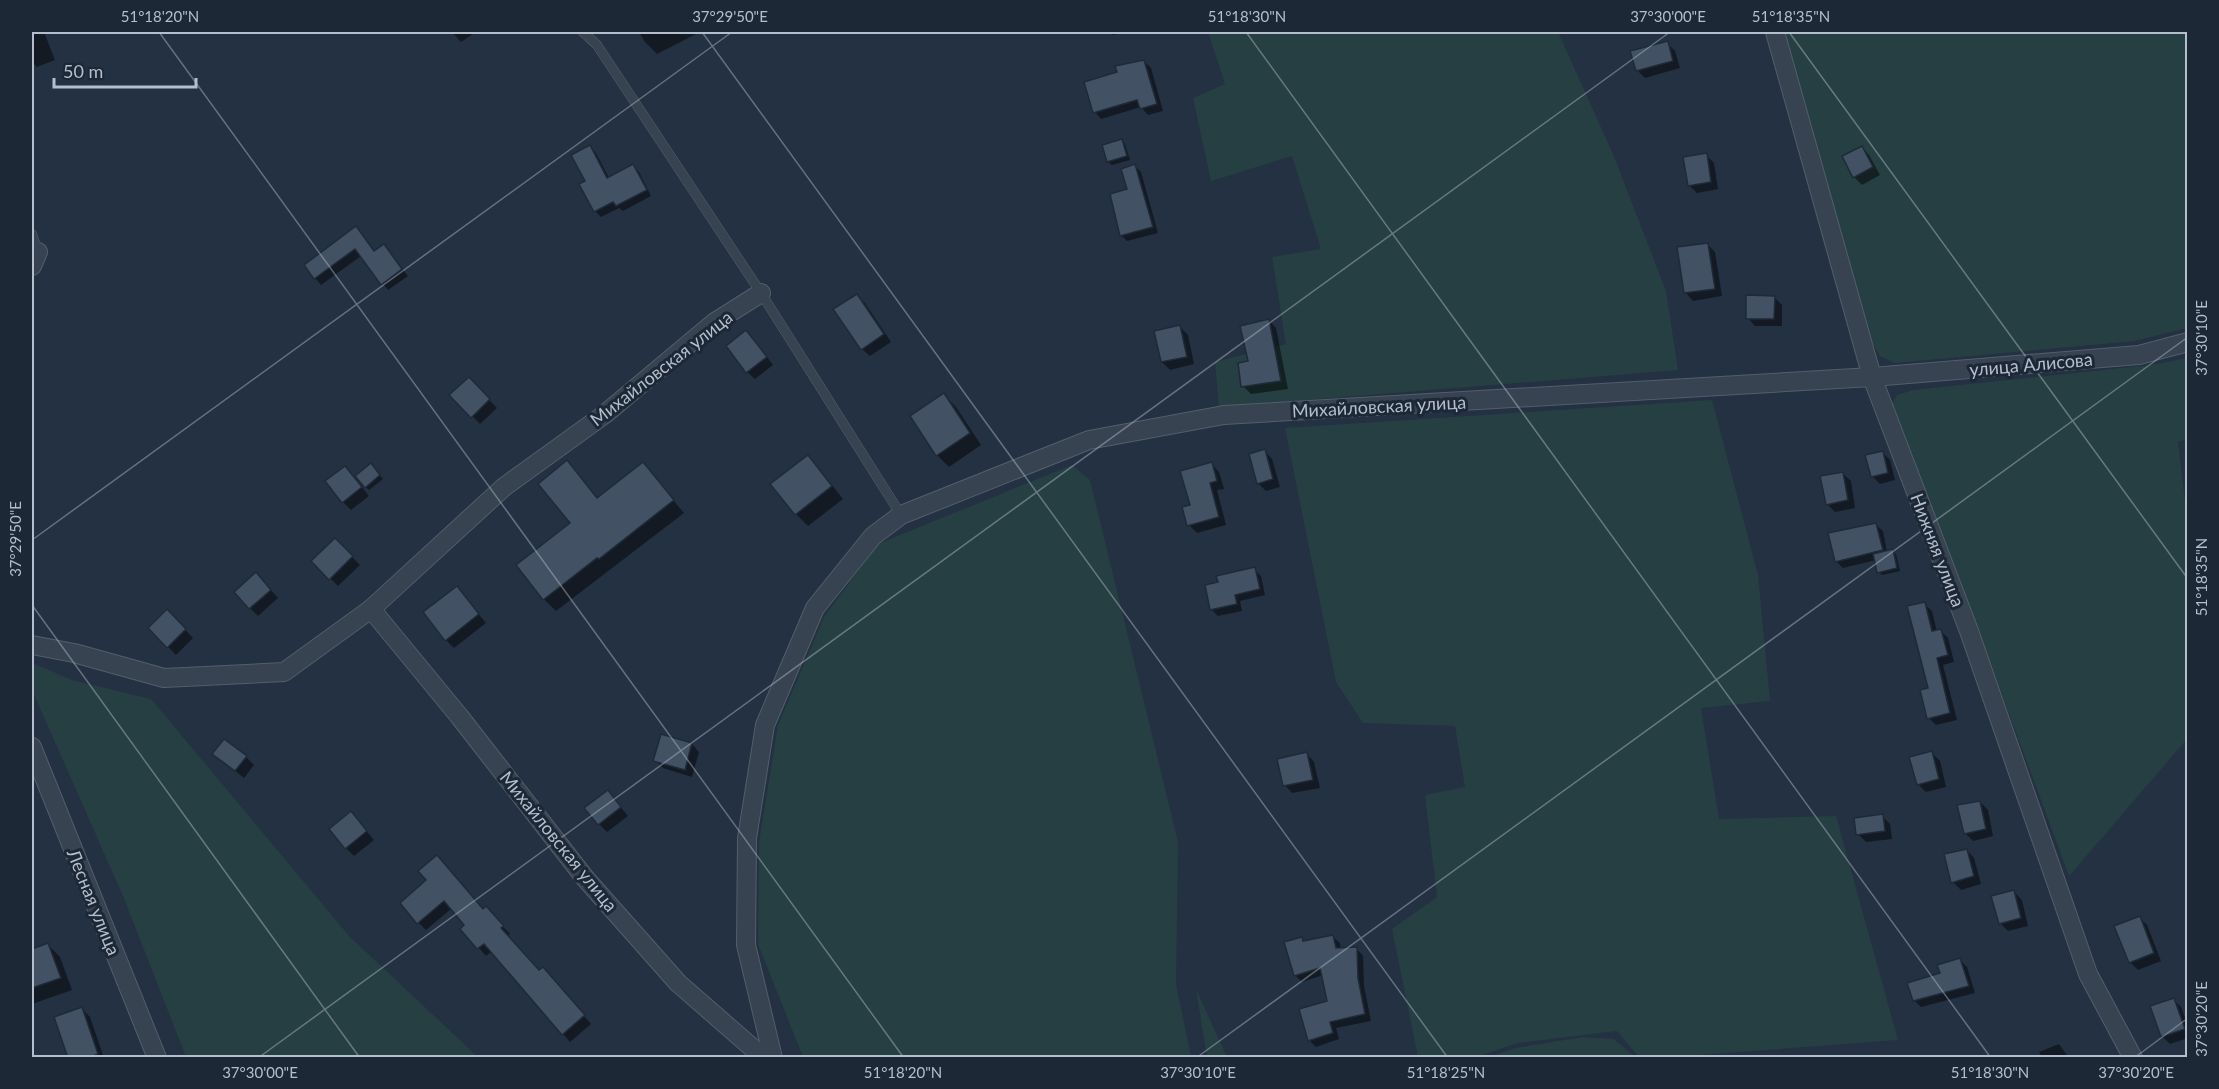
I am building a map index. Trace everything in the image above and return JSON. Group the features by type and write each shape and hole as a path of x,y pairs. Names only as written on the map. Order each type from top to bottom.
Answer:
{"street":[{"name":"Нижняя улица","path":"1775,32 1872,377 1970,631 2088,974 2133,1058"},
{"name":"Михайловская улица","path":"32,645 74,653 164,678 284,672 371,609 504,487 605,414 715,322 761,293"},
{"name":"улица Алисова","path":"1872,377 2139,355 2187,342"},
{"name":"Михайловская улица","path":"773,1058 746,945 747,838 765,725 815,608 873,536 901,515 1089,440 1224,415 1872,377"},
{"name":"Михайловская улица","path":"371,609 466,725 585,878 678,983 764,1058"},
{"name":"Лесная улица","path":"32,747 157,1058"}],"lane":[{"path":"584,32 597,45 761,293 901,515"},
{"path":"32,234 35,259"}],"green space":[{"path":"1208,32 1558,32 1613,154 1666,291 1678,370 1219,407 1215,362 1286,344 1272,257 1321,249 1292,156 1211,181 1193,98 1225,84"},
{"path":"1783,32 2187,32 2187,328 2135,341 1895,363 1880,356 1871,340"},
{"path":"2187,358 2187,439 2178,442 2185,501 2188,506 2187,739 2069,876 1977,627 1890,407 1897,395 1913,390 2151,365"},
{"path":"1712,400 1758,575 1770,701 1701,708 1719,819 1836,816 1898,1040 1640,1058 1617,1031 1517,1043 1477,1057 1418,1057 1392,929 1437,897 1425,795 1465,787 1455,726 1363,723 1336,682 1285,428"},
{"path":"1072,465 1090,480 1178,842 1176,984 1191,1057 803,1057 758,944 759,842 778,725 824,617 878,544"},
{"path":"32,663 72,680 151,699 350,937 478,1057 186,1057 123,896 32,690"},
{"path":"1196,989 1227,1057 1207,1057"},
{"path":"1583,1037 1614,1039 1635,1057 1490,1057 1515,1048"}],"building":[{"path":"1668,41 1673,61 1636,71 1630,51"},
{"path":"1144,60 1157,104 1140,109 1137,100 1093,113 1084,82 1117,72 1115,66"},
{"path":"1122,139 1127,156 1107,162 1102,145"},
{"path":"590,145 607,178 633,164 647,190 616,206 613,202 594,212 579,184 585,181 571,155"},
{"path":"1862,146 1873,167 1853,178 1842,156"},
{"path":"1707,153 1711,182 1688,186 1683,157"},
{"path":"1135,164 1153,227 1120,236 1110,194 1127,189 1121,169"},
{"path":"356,226 374,251 384,244 402,269 381,285 355,249 314,279 304,265"},
{"path":"1708,243 1715,289 1684,293 1677,247"},
{"path":"857,294 884,334 861,350 833,309"},
{"path":"1746,295 1775,296 1774,319 1746,319"},
{"path":"1269,319 1281,381 1241,387 1238,363 1248,361 1240,326"},
{"path":"1180,325 1187,357 1161,362 1154,331"},
{"path":"746,330 767,357 746,373 726,346"},
{"path":"469,377 490,399 471,418 449,395"},
{"path":"944,393 970,433 936,456 910,416"},
{"path":"1265,449 1273,479 1257,484 1249,454"},
{"path":"1883,451 1888,473 1871,477 1865,455"},
{"path":"808,455 832,486 795,515 770,484"},
{"path":"567,460 597,498 643,462 674,500 543,600 516,565 570,523 538,484"},
{"path":"1212,462 1217,481 1210,483 1219,517 1187,526 1182,507 1190,505 1180,471"},
{"path":"371,463 380,475 365,488 355,476"},
{"path":"345,466 362,487 342,503 325,481"},
{"path":"1843,472 1848,500 1826,505 1820,476"},
{"path":"1876,523 1883,550 1835,562 1828,533"},
{"path":"335,538 353,556 329,580 311,561"},
{"path":"1893,549 1897,568 1877,573 1873,554"},
{"path":"1255,567 1260,589 1235,595 1237,604 1210,610 1205,585 1218,582 1216,576"},
{"path":"256,572 271,590 249,609 234,592"},
{"path":"457,586 479,614 445,641 423,612"},
{"path":"1925,602 1932,631 1941,629 1948,655 1937,658 1950,713 1927,719 1920,690 1928,688 1907,606"},
{"path":"167,609 186,629 167,648 148,628"},
{"path":"661,734 692,743 685,770 653,761"},
{"path":"224,739 247,756 235,771 212,754"},
{"path":"1932,751 1939,779 1917,785 1909,757"},
{"path":"1307,752 1313,780 1283,786 1277,759"},
{"path":"608,790 621,807 598,825 584,808"},
{"path":"1980,801 1986,829 1964,834 1957,805"},
{"path":"351,811 367,831 345,849 329,829"},
{"path":"1883,814 1885,831 1856,835 1854,818"},
{"path":"1967,849 1974,876 1951,883 1944,854"},
{"path":"437,855 483,909 486,906 504,926 501,928 539,970 543,967 585,1015 562,1035 484,944 477,949 460,929 464,925 444,901 417,924 400,903 426,880 418,871"},
{"path":"2014,890 2021,918 1999,924 1991,896"},
{"path":"2140,916 2154,953 2129,963 2114,926"},
{"path":"1333,935 1336,948 1357,947 1358,978 1365,1014 1330,1022 1333,1033 1308,1041 1299,1009 1327,1001 1320,968 1294,976 1284,942 1302,937 1303,941"},
{"path":"48,943 61,978 32,988 32,949"},
{"path":"1960,958 1969,986 1913,1001 1907,983 1940,973 1937,965"},
{"path":"2174,998 2185,1029 2161,1037 2150,1006"},
{"path":"82,1007 98,1054 88,1058 68,1058 54,1017"}]}
